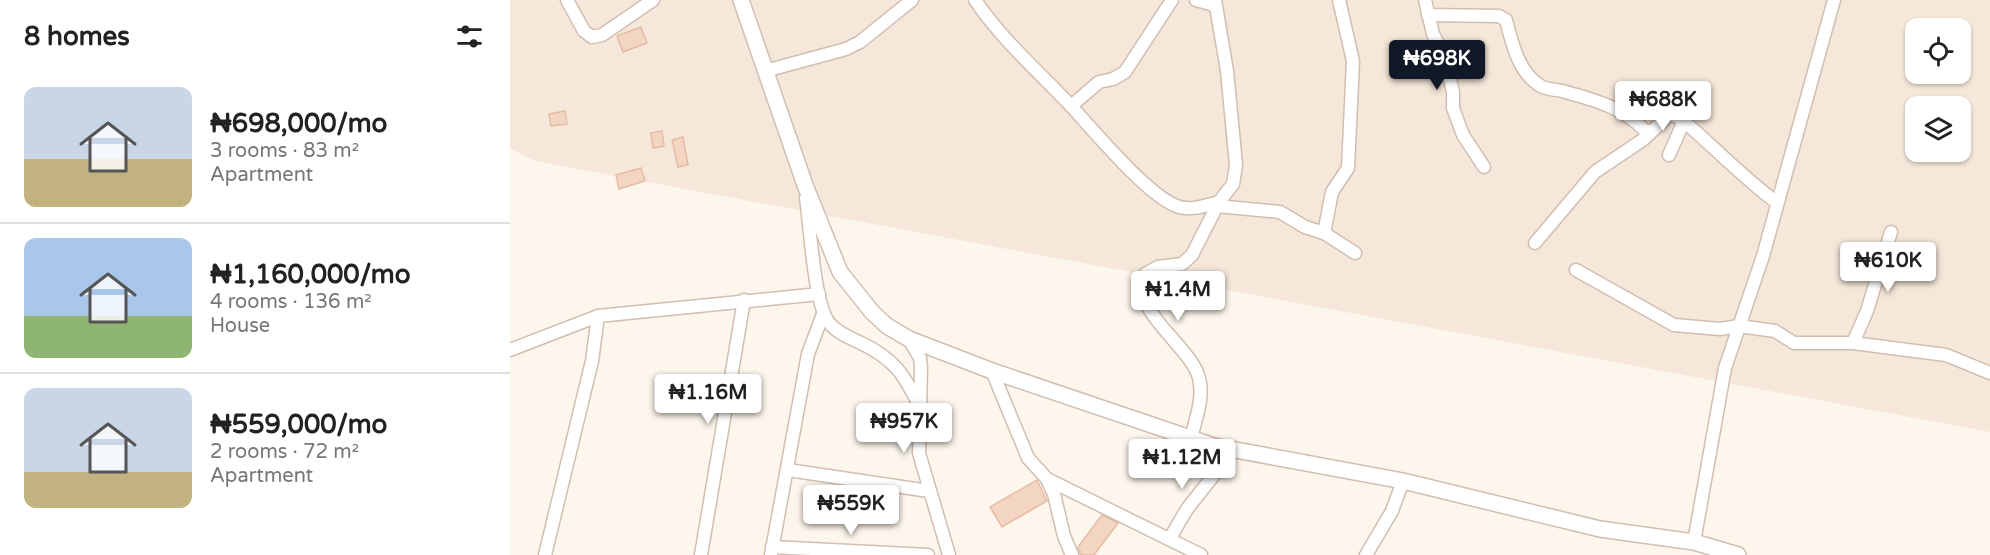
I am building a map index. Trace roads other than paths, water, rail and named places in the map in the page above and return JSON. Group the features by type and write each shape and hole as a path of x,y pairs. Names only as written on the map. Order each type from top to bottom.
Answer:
{"street":[{"path":"567,0 584,31 592,37 602,35 653,0"},
{"path":"741,0 805,185 840,272 872,312 887,326 909,339 993,371 1214,446 1403,481 1600,529 1694,542 1738,555"},
{"path":"765,71 846,49 860,42 912,0"},
{"path":"975,0 988,19 1021,57 1071,106 1101,140 1166,200 1183,208 1218,204 1280,212 1305,227 1324,233 1355,253"},
{"path":"1071,106 1099,82 1113,79 1125,72 1172,0"},
{"path":"1191,438 1200,404 1199,376 1192,362 1175,345 1146,302 1142,287 1146,274 1158,267 1182,264 1192,255 1209,226 1218,204 1233,184 1236,165 1227,71 1215,2 1196,0"},
{"path":"1324,233 1332,192 1348,168 1353,61 1339,0"},
{"path":"1425,0 1433,34 1444,55 1453,92 1453,108 1463,135 1484,167"},
{"path":"1694,542 1725,368 1763,256 1776,202 1818,65 1834,0"},
{"path":"1428,15 1499,16 1506,20 1514,52 1527,74 1539,85 1615,108 1628,115 1645,131 1652,131"},
{"path":"1660,106 1670,116 1684,121 1740,175 1776,202"},
{"path":"1535,243 1595,172 1670,116"},
{"path":"1669,155 1684,121"},
{"path":"805,185 823,314 839,332 876,350 896,365 907,379 919,405"},
{"path":"1202,207 1209,226"},
{"path":"1853,343 1867,311 1891,232"},
{"path":"1576,270 1674,325 1720,329 1739,327 1775,331 1794,343 1853,343 1946,356 1990,373"},
{"path":"510,350 598,316 819,294"},
{"path":"701,555 744,300"},
{"path":"823,314 808,354 771,551 928,555"},
{"path":"545,555 592,361 598,316"},
{"path":"909,339 920,358 921,368 919,453 949,555"},
{"path":"993,371 1028,459 1047,479 1054,494 1064,536 1072,555"},
{"path":"1170,538 1187,509 1217,471 1219,458 1214,446"},
{"path":"788,470 929,491"},
{"path":"1047,479 1201,555"},
{"path":"1366,555 1392,511 1403,481"}]}
